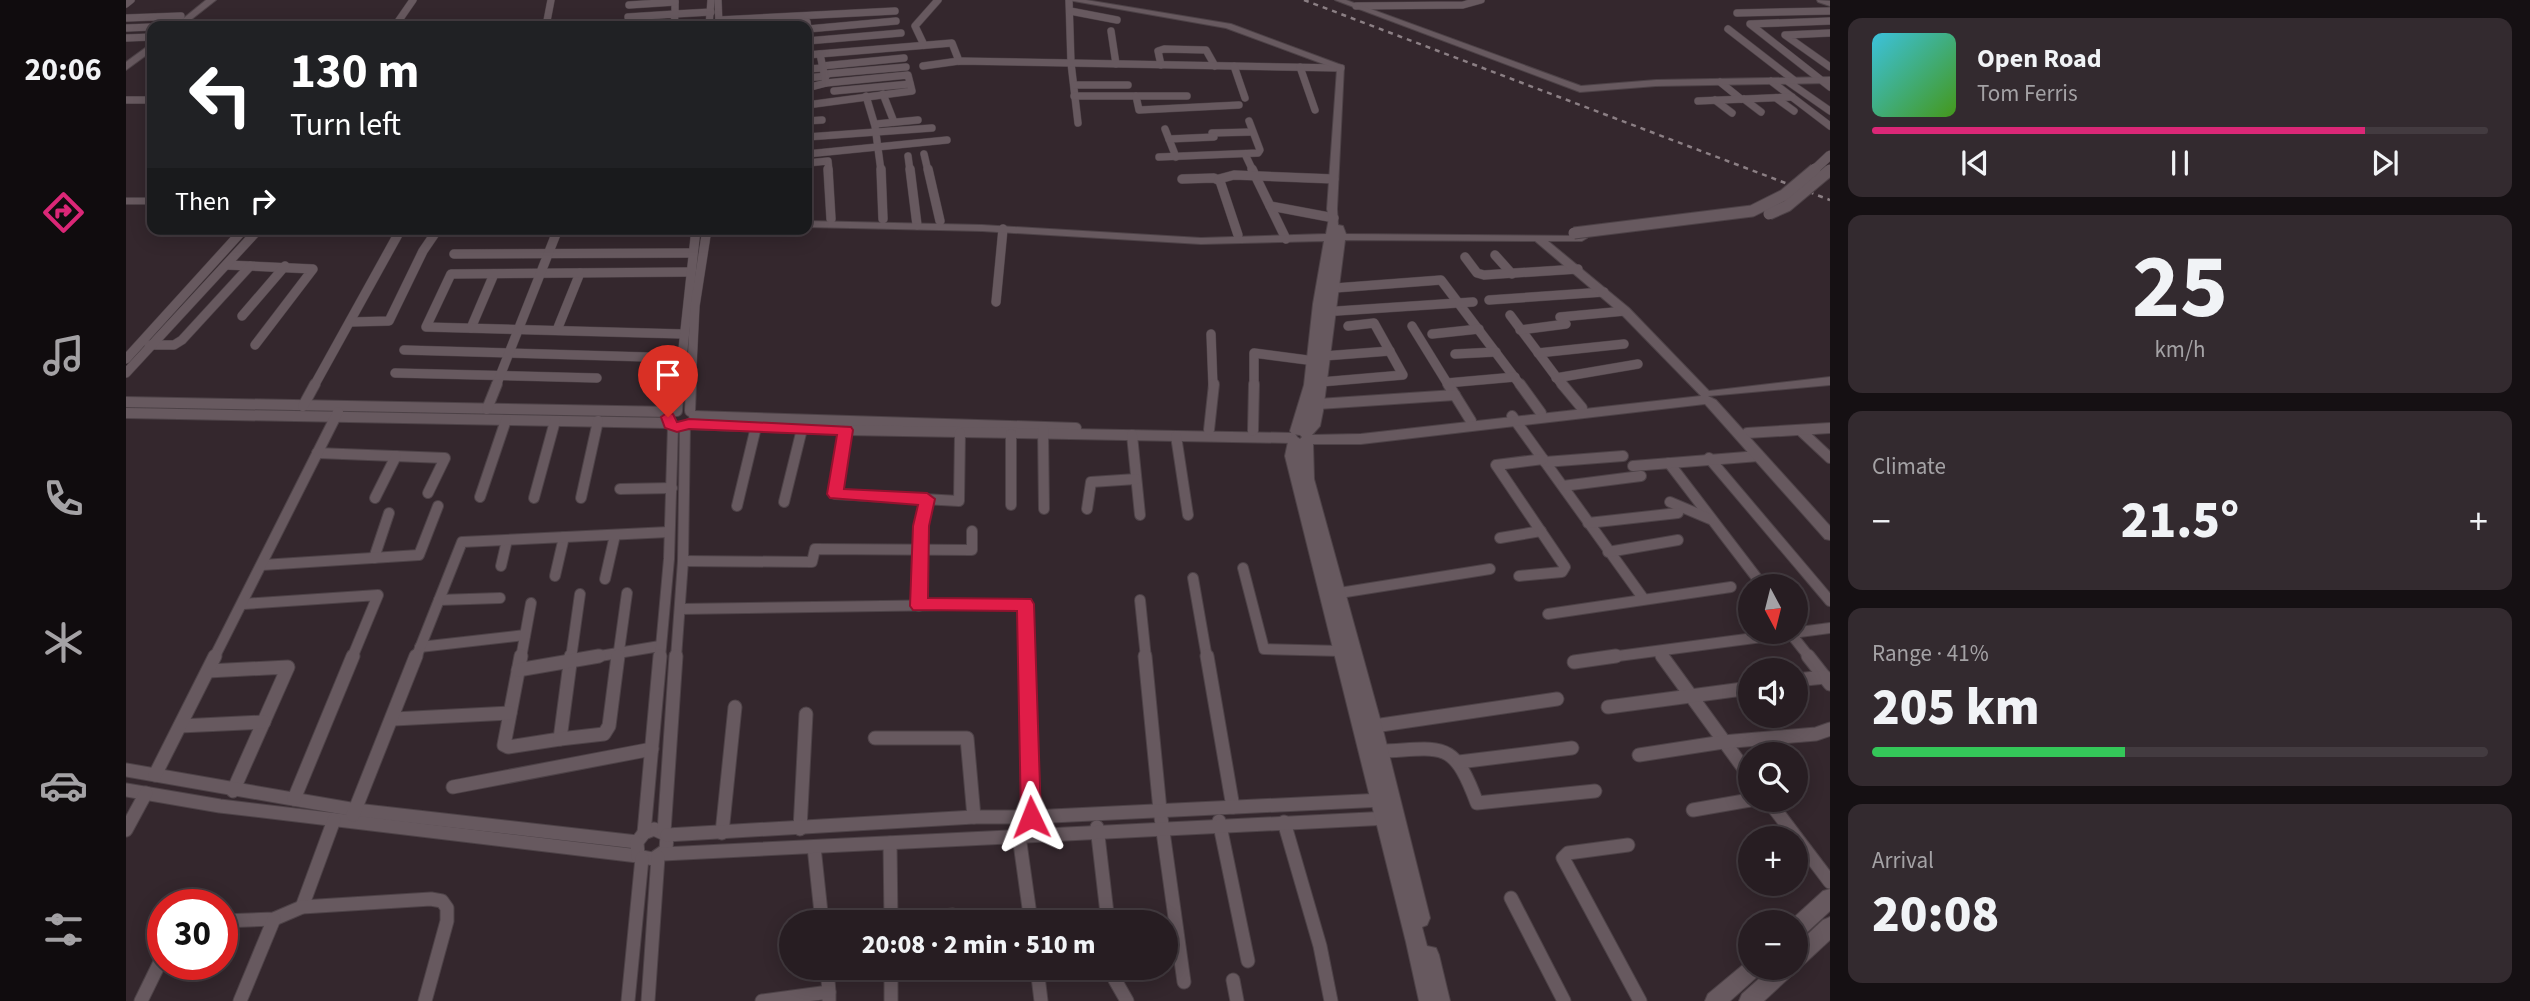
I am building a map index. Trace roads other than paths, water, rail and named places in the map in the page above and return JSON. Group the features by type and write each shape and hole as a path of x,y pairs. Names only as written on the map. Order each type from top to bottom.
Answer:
{"main road":[{"path":"174,21 202,0"},
{"path":"185,21 212,0"},
{"path":"126,58 147,41"},
{"path":"126,67 147,50"}],"street":[{"path":"126,4 131,0"},
{"path":"398,21 413,0"},
{"path":"404,21 419,0"},
{"path":"547,21 551,0"},
{"path":"710,21 711,0"},
{"path":"718,0 719,21"},
{"path":"924,45 915,26 938,0"},
{"path":"1078,123 1071,63 1071,0 1228,26 1341,68"},
{"path":"1339,0 1580,89 1656,83 1825,80"},
{"path":"1356,6 1481,0"},
{"path":"1822,0 1830,4"},
{"path":"629,5 675,1 674,21"},
{"path":"752,21 895,11"},
{"path":"1070,11 1117,20"},
{"path":"1737,13 1830,11"},
{"path":"628,17 711,12"},
{"path":"868,14 878,48"},
{"path":"126,19 181,16"},
{"path":"1830,21 1750,24 1825,80 1830,87"},
{"path":"812,29 896,22"},
{"path":"126,28 147,27"},
{"path":"1728,29 1830,111"},
{"path":"1111,31 1115,64"},
{"path":"812,41 901,33"},
{"path":"1760,34 1830,33"},
{"path":"1785,34 1830,67"},
{"path":"126,38 147,37"},
{"path":"812,55 952,43 959,61"},
{"path":"812,104 912,91 902,47"},
{"path":"1161,65 1158,51 1164,49 1206,50 1215,66"},
{"path":"820,54 824,73"},
{"path":"812,77 904,58"},
{"path":"923,66 959,61 1341,68"},
{"path":"1234,66 1245,98"},
{"path":"1300,67 1315,110"},
{"path":"1324,312 1335,288 1335,229 1332,209 1341,68"},
{"path":"812,70 824,73 907,71"},
{"path":"812,84 824,73"},
{"path":"1771,81 1830,126"},
{"path":"1720,82 1761,113"},
{"path":"834,91 910,83"},
{"path":"1075,85 1128,85"},
{"path":"883,94 894,122"},
{"path":"866,96 877,128 883,219"},
{"path":"1074,96 1187,96"},
{"path":"1136,96 1139,110 1239,105"},
{"path":"1698,101 1791,97"},
{"path":"126,98 147,98"},
{"path":"1776,98 1794,111"},
{"path":"1715,100 1732,113"},
{"path":"812,121 822,120"},
{"path":"877,128 894,122 918,120"},
{"path":"1159,157 1259,153 1249,121"},
{"path":"812,136 877,128 932,128"},
{"path":"1166,129 1176,157"},
{"path":"1169,139 1212,132 1252,132"},
{"path":"1212,132 1223,155"},
{"path":"812,153 947,140"},
{"path":"924,154 940,220"},
{"path":"1245,154 1285,236"},
{"path":"1578,235 1752,211 1770,205 1788,193 1830,155"},
{"path":"908,156 918,222"},
{"path":"812,163 828,161 831,219"},
{"path":"812,219 883,219 1153,240 1285,236 1335,229 1537,237 1752,219 1787,206 1830,170"},
{"path":"1182,179 1219,179 1234,175 1334,179"},
{"path":"1219,179 1238,235"},
{"path":"126,201 147,201"},
{"path":"1270,206 1335,229"},
{"path":"126,207 147,207"},
{"path":"812,224 940,220 1145,235 1285,236"},
{"path":"996,302 1003,229"},
{"path":"1335,229 1319,359 1300,437 1291,453 1374,726 1387,809 1429,1001"},
{"path":"126,359 239,235"},
{"path":"126,373 149,345 254,235"},
{"path":"303,405 398,235"},
{"path":"350,322 389,321 423,251 434,235"},
{"path":"487,409 556,235"},
{"path":"695,235 675,411 668,417 683,421 802,429 1012,434 1043,431 1209,430 1253,431 1300,437 1514,419 1582,408 1830,387"},
{"path":"628,1001 640,847 652,749 672,488 706,235"},
{"path":"1537,237 1625,311 1747,433 1830,526"},
{"path":"454,254 692,253"},
{"path":"1495,256 1512,274"},
{"path":"1465,257 1480,275 1578,270"},
{"path":"227,265 308,267 312,271 254,345"},
{"path":"149,345 174,345 182,340 250,266"},
{"path":"242,316 285,267"},
{"path":"683,334 426,327 450,274 690,272"},
{"path":"557,330 580,273"},
{"path":"471,328 494,274"},
{"path":"1335,288 1441,280 1461,303 1541,413"},
{"path":"1489,300 1604,292"},
{"path":"1324,312 1473,302"},
{"path":"1520,330 1563,320 1625,311"},
{"path":"1510,314 1582,408"},
{"path":"1321,382 1403,375 1374,324 1349,326"},
{"path":"1412,326 1471,421"},
{"path":"1432,334 1479,330"},
{"path":"1209,430 1214,381 1211,334"},
{"path":"1538,353 1623,344"},
{"path":"404,350 682,358"},
{"path":"1253,431 1254,353 1319,359 1390,351"},
{"path":"1455,354 1496,352"},
{"path":"1300,437 1313,426 1321,382 1319,359"},
{"path":"1556,377 1638,364"},
{"path":"395,373 597,378"},
{"path":"1447,383 1515,377"},
{"path":"126,402 303,405 338,412 506,420 683,421 1361,439 1830,381"},
{"path":"1318,404 1455,395"},
{"path":"1710,396 1759,456 1830,535"},
{"path":"126,413 487,409 675,411"},
{"path":"648,1001 660,856 668,845 665,834 683,561 683,421 675,411"},
{"path":"155,775 338,412"},
{"path":"1514,419 1643,598"},
{"path":"480,497 506,420"},
{"path":"534,498 555,421"},
{"path":"581,498 598,421"},
{"path":"737,506 756,427"},
{"path":"1747,433 1830,428"},
{"path":"784,502 802,429"},
{"path":"845,430 835,494 959,501 960,433"},
{"path":"1800,430 1830,458"},
{"path":"1043,431 1044,509"},
{"path":"1011,505 1012,434"},
{"path":"1132,435 1140,515"},
{"path":"1176,436 1188,515"},
{"path":"317,453 445,458 428,493"},
{"path":"375,498 396,456"},
{"path":"1519,576 1564,570 1496,465 1623,456"},
{"path":"1633,466 1759,456"},
{"path":"1709,458 1830,601"},
{"path":"1669,463 1754,574"},
{"path":"1563,486 1641,476"},
{"path":"1087,509 1091,482 1136,479"},
{"path":"620,489 672,488"},
{"path":"919,606 921,526 927,499"},
{"path":"1670,502 1712,520"},
{"path":"262,565 419,555 438,506"},
{"path":"374,558 389,513"},
{"path":"1588,523 1678,513"},
{"path":"683,561 812,562 815,549 972,550 972,531"},
{"path":"1500,538 1541,531"},
{"path":"353,816 394,719 461,542 670,532"},
{"path":"606,579 615,535"},
{"path":"555,576 564,537"},
{"path":"500,566 507,540"},
{"path":"1608,552 1678,540"},
{"path":"1243,568 1264,649 1342,651"},
{"path":"1332,594 1489,569"},
{"path":"1194,578 1233,807"},
{"path":"1548,614 1731,587"},
{"path":"531,603 504,745 508,747 604,734 609,726 627,593"},
{"path":"560,739 580,594"},
{"path":"1332,594 1342,651 1440,1001"},
{"path":"243,604 378,595 294,799"},
{"path":"439,600 499,598"},
{"path":"1140,600 1160,810 1184,982"},
{"path":"680,609 1025,604 1031,817"},
{"path":"1808,631 1830,628"},
{"path":"420,647 525,635"},
{"path":"1574,662 1738,641"},
{"path":"1799,644 1827,680"},
{"path":"518,670 660,646"},
{"path":"1659,652 1738,761"},
{"path":"208,671 288,667 233,790"},
{"path":"1808,680 1827,680"},
{"path":"1608,707 1738,690"},
{"path":"1374,726 1558,699"},
{"path":"722,833 735,707"},
{"path":"394,719 510,713"},
{"path":"800,829 806,714"},
{"path":"180,726 264,722"},
{"path":"1639,755 1830,729"},
{"path":"875,738 967,738 974,817"},
{"path":"1459,762 1572,748"},
{"path":"453,786 652,749"},
{"path":"1380,751 1439,751 1454,756 1477,803 1595,791"},
{"path":"126,770 294,799 353,816 640,847 660,856 1284,822 1387,809"},
{"path":"126,790 334,820 353,816"},
{"path":"126,830 146,793"},
{"path":"1693,810 1738,802"},
{"path":"640,847 654,830 665,834 722,833 974,817 1031,817 1233,807 1387,809"},
{"path":"1216,808 1248,961"},
{"path":"1777,812 1830,882"},
{"path":"1096,814 1107,910"},
{"path":"944,819 945,840"},
{"path":"302,907 334,820"},
{"path":"1284,822 1320,946 1331,1001"},
{"path":"1019,836 1029,910"},
{"path":"890,843 891,910"},
{"path":"1628,845 1568,853 1563,858 1640,1001"},
{"path":"814,847 821,910"},
{"path":"1511,898 1564,1001"},
{"path":"1808,918 1830,898"},
{"path":"238,920 274,919 302,907 431,899 442,901 447,908 447,921 425,1001"},
{"path":"240,1001 274,919"},
{"path":"1808,947 1830,927"},
{"path":"141,1001 151,980"},
{"path":"891,980 891,1001"},
{"path":"1038,980 1041,1001"},
{"path":"1116,980 1127,1001"},
{"path":"1233,980 1237,1001"},
{"path":"1715,1001 1739,980"},
{"path":"1749,1001 1772,980"},
{"path":"762,1001 829,997"}],"railway":[{"path":"1304,0 1830,200"}]}
